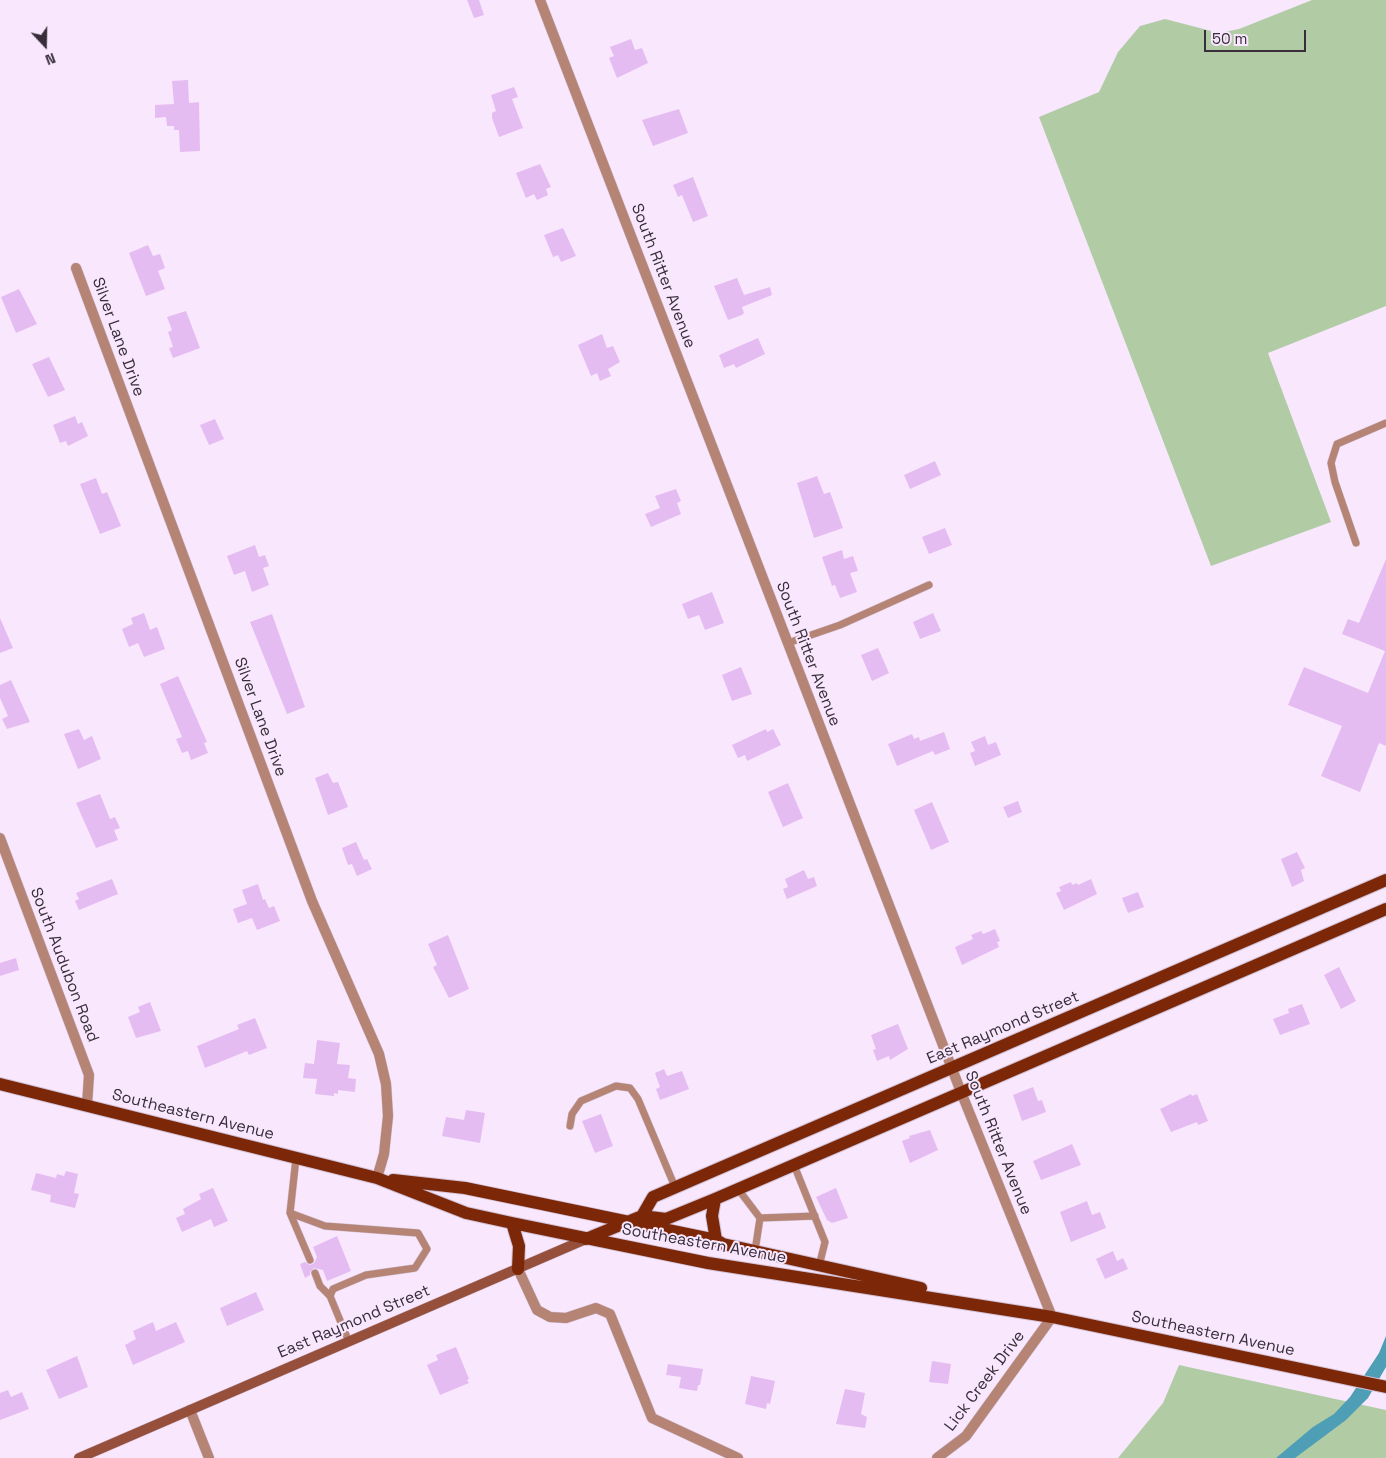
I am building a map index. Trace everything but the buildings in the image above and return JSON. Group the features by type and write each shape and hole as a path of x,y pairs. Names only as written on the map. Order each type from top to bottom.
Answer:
{"main road":[{"name":"East Raymond Street","path":"642,1216 653,1197 675,1187 1386,880"},
{"name":"East Raymond Street","path":"78,1458 627,1222 642,1216 666,1218 715,1199 1386,909"},
{"name":"Southeastern Avenue","path":"0,1084 377,1178 465,1188 716,1240 723,1244 1033,1314"},
{"name":"Southeastern Avenue","path":"377,1178 466,1213 586,1239 708,1263 1052,1317 1386,1387"},
{"path":"715,1199 712,1216 716,1240"},
{"path":"512,1223 519,1246 518,1270"}],"street":[{"name":"South Ritter Avenue","path":"540,0 952,1068 1052,1317"},
{"name":"Silver Lane Drive","path":"76,268 312,901 379,1054 386,1084 388,1116 384,1154 377,1178"},
{"name":"South Audubon Road","path":"0,838 90,1076 87,1105"},
{"path":"518,1270 537,1310 550,1317 566,1318 596,1308 610,1314 652,1418 738,1458"},
{"name":"Lick Creek Drive","path":"937,1458 966,1436 1052,1317"},
{"path":"190,1410 209,1458"}],"lane":[{"path":"1356,543 1335,482 1331,464 1337,444 1386,423"},
{"path":"788,643 840,625 929,585"},
{"path":"570,1126 572,1114 581,1101 616,1086 630,1088 638,1099 675,1187"},
{"path":"296,1158 290,1213 310,1260"},
{"path":"794,1165 825,1242 819,1266"},
{"path":"738,1189 760,1218 755,1251"},
{"path":"290,1213 325,1226 418,1233 427,1249 415,1268 366,1274 333,1289 330,1296"},
{"path":"760,1218 815,1216"},
{"path":"315,1274 320,1286 330,1296 349,1342"}],"green space":[{"path":"1312,0 1386,0 1386,306 1268,353 1331,522 1211,566 1039,117 1099,92 1118,52 1140,26 1165,19 1219,33 1239,29"},
{"path":"1179,1365 1386,1410 1386,1458 1118,1458 1163,1403"}],"water":[{"path":"1386,1336 1386,1367 1368,1398 1346,1420 1295,1458 1276,1458 1313,1427 1334,1414 1350,1397 1379,1353"}]}
